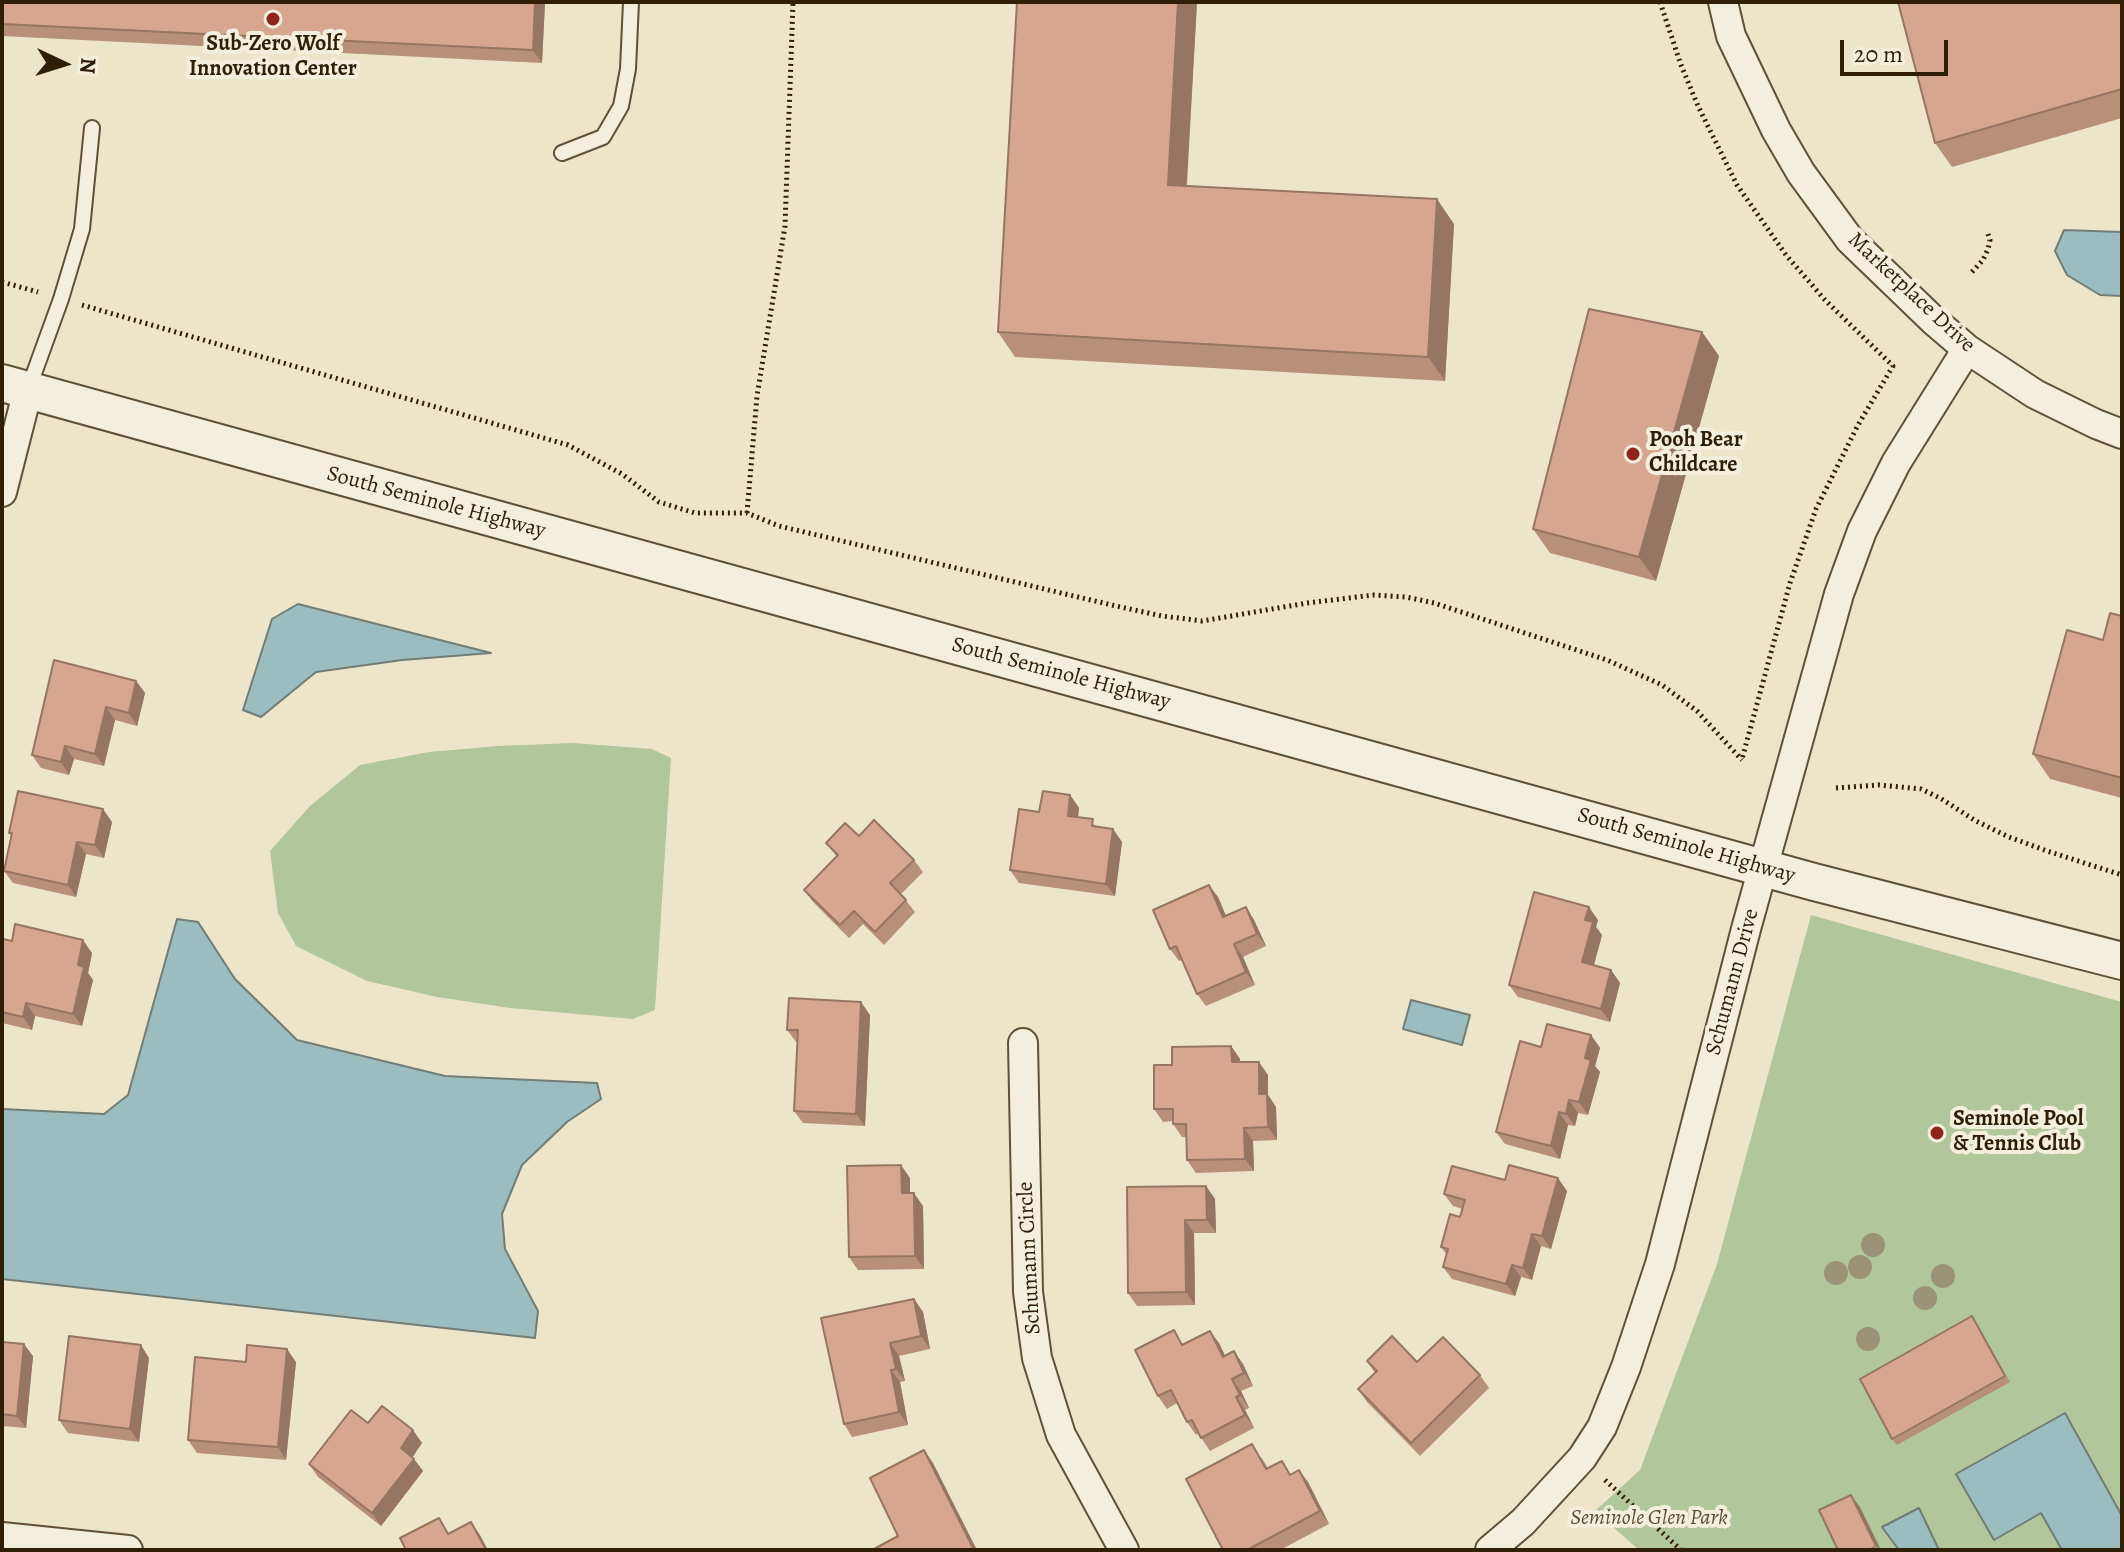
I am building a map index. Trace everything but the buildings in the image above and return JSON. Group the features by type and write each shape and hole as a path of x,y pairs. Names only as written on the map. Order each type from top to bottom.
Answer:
{"street":[{"name":"Marketplace Drive","path":"1723,2 1731,36 1776,130 1801,173 1850,240 1967,349 2035,394 2122,434"},
{"name":"Schumann Drive","path":"1490,1550 1523,1522 1582,1458 1607,1415 1660,1264 1746,929 1839,594 1862,531 1896,463 1967,349"},
{"path":"2,492 15,386"},
{"name":"South Seminole Highway","path":"15,386 1765,867 2122,961"},
{"name":"Schumann Circle","path":"1023,1043 1028,1292 1037,1358 1061,1435 1124,1550"},
{"path":"2,1537 128,1550"}],"lane":[{"path":"562,153 603,137 621,106 628,69 631,2"},
{"path":"15,386 61,299 82,229 92,128"}],"path":[{"path":"747,513 757,396 785,226 793,2"},
{"path":"2,282 568,445 622,474 659,502 695,513 747,513 793,530 1162,616 1202,621 1374,595 1434,603 1607,660 1662,685 1697,711 1742,760 1790,583 1816,509 1858,425 1893,366 1795,266 1737,185 1698,106 1660,2"},
{"path":"1972,272 1988,249 1988,234"},
{"path":"1836,788 1879,785 1921,789 2009,837 2122,875"},
{"path":"1613,1487 1681,1550"}],"green space":[{"path":"573,743 652,749 671,758 655,1010 633,1019 510,1008 437,997 367,981 296,946 278,913 270,851 310,806 360,765 429,752"},
{"name":"Seminole Pool & Tennis Club","path":"1811,915 2122,1002 2122,1550 1639,1550 1595,1511 1640,1470 1717,1264"}],"water":[{"path":"2064,230 2122,232 2122,296 2100,295 2067,275 2055,251"},
{"path":"298,604 491,653 402,660 316,672 261,717 243,710 272,619"},
{"path":"177,919 198,922 235,979 297,1040 445,1076 597,1083 601,1099 567,1122 522,1165 502,1214 505,1249 538,1311 535,1338 2,1279 2,1109 104,1114 128,1095"},
{"path":"1411,1000 1470,1015 1462,1045 1403,1029"},
{"path":"2065,1413 2122,1516 2122,1548 2118,1550 2062,1550 2041,1513 1994,1540 1956,1474"},
{"path":"1919,1508 1939,1550 1899,1550 1882,1527"}],"place":[{"name":"Sub-Zero Wolf Innovation Center","path":"273,19"},
{"name":"Pooh Bear Childcare","path":"1633,454"},
{"name":"Seminole Pool & Tennis Club","path":"1937,1133"}],"park label":[{"name":"Seminole Glen Park","path":"1649,1519"}]}
